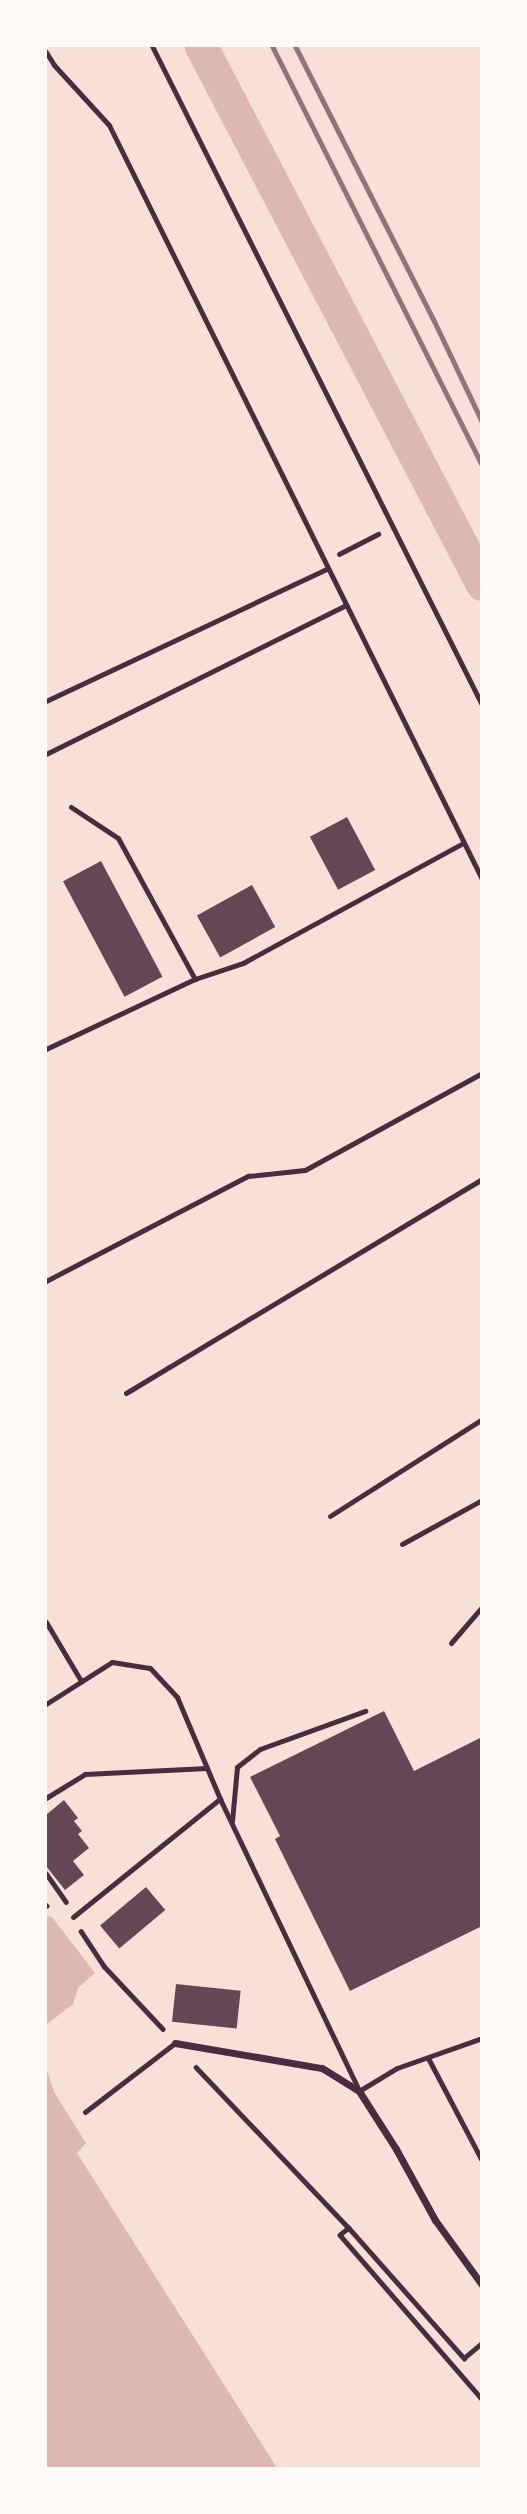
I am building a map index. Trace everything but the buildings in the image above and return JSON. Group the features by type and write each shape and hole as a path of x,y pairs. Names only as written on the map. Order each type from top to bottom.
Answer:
{"street":[{"path":"175,2043 322,2068 359,2091 396,2149 435,2220 481,2285"}],"lane":[{"path":"152,46 481,705"},
{"path":"46,52 54,65 109,125 322,562 481,878"},
{"path":"46,701 326,569"},
{"path":"46,754 345,605"},
{"path":"71,807 118,838 195,979"},
{"path":"46,1049 195,979 243,963 463,843"},
{"path":"46,1281 248,1176 305,1170 481,1073"},
{"path":"125,1393 481,1179"},
{"path":"330,1516 481,1419"},
{"path":"402,1544 481,1500"},
{"path":"451,1643 481,1608"},
{"path":"46,1622 81,1681"},
{"path":"46,1703 112,1662 150,1668 177,1697 220,1799 359,2091 397,2068 481,2038"},
{"path":"232,1821 237,1767 260,1749 365,1711"},
{"path":"46,1798 85,1774 207,1768"},
{"path":"73,1917 220,1799"},
{"path":"85,2112 175,2043"},
{"path":"428,2058 481,2161"}],"path":[{"path":"322,562 393,527"},
{"path":"46,1871 104,1966 259,2136 349,2228 464,2358 481,2343"},
{"path":"349,2228 340,2235 481,2399"}],"shaded area":[{"path":"46,1916 52,1917 95,1973 78,1988 73,2004 46,2025"},
{"path":"46,2067 54,2092 86,2143 77,2153 277,2468 46,2468"}],"waterway":[{"path":"201,46 482,584"}],"railway":[{"path":"272,46 482,465"},
{"path":"295,46 482,422"}]}
